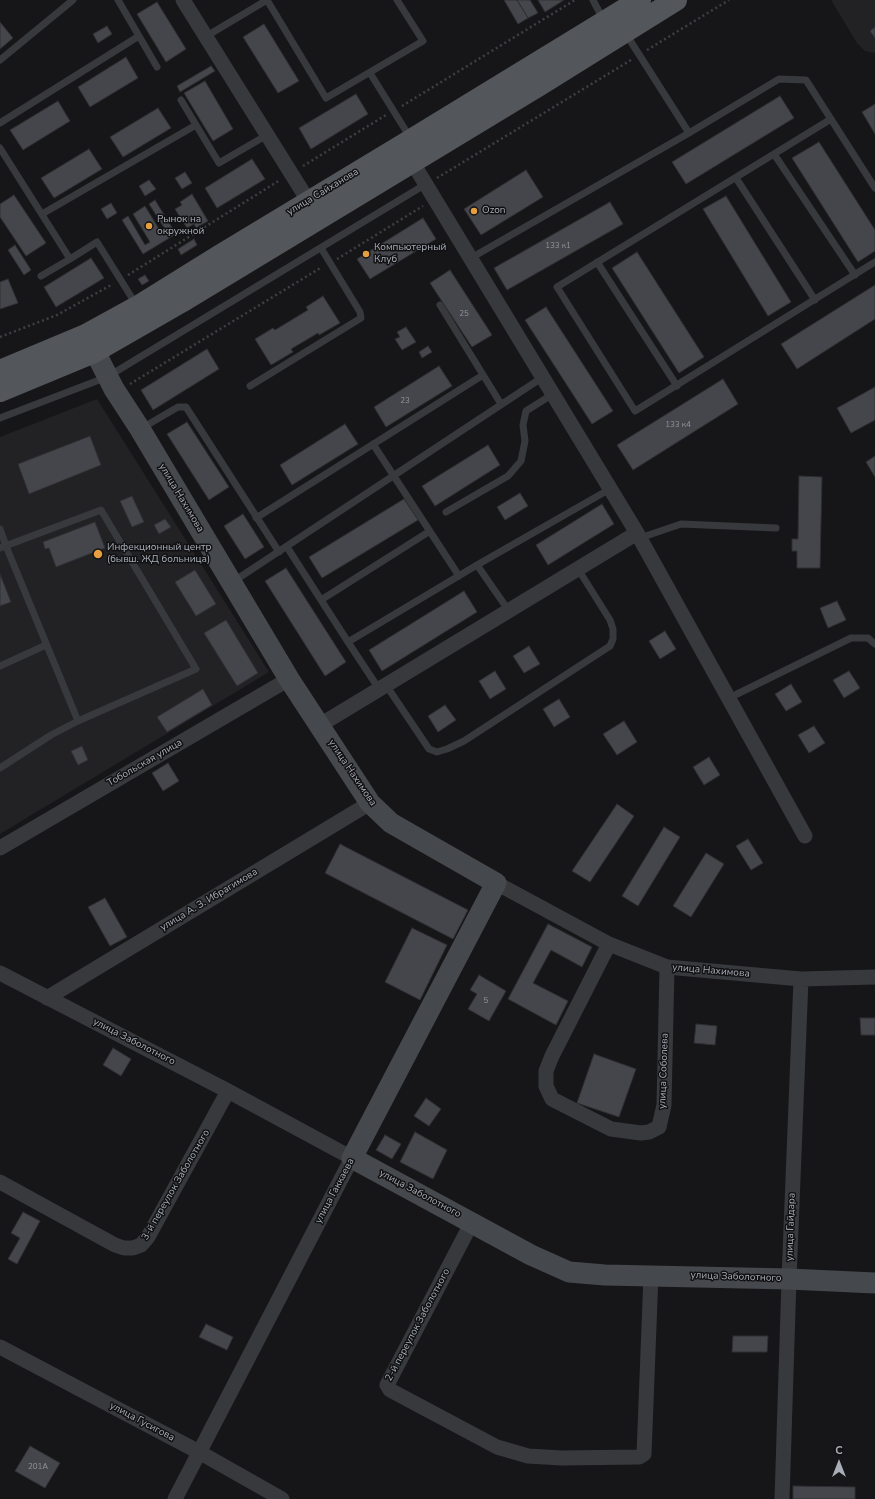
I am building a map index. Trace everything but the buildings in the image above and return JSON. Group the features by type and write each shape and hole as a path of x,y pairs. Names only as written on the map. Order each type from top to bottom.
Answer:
{"main road":[{"path":"615,27 640,0"},
{"path":"0,391 142,314 615,27 676,0"},
{"path":"0,371 90,343"}],"street":[{"path":"183,0 314,210"},
{"path":"414,150 426,184 639,536 805,836"},
{"name":"улица Нахимова","path":"90,343 111,383 289,679 370,803 391,823 496,883 609,944 668,967 801,979 875,977"},
{"path":"320,725 578,569 639,536"},
{"name":"Тобольская улица","path":"0,848 289,679"},
{"name":"улица А. З. Ибрагимова","path":"47,998 370,803"},
{"name":"улица Гаккаева","path":"174,1499 496,883"},
{"name":"улица Соболева","path":"609,944 552,1056 546,1071 546,1086 552,1099 611,1129 641,1133 648,1132 659,1127 664,1105 668,967"},
{"name":"улица Заболотного","path":"0,973 228,1091 531,1255 569,1272 605,1275 789,1279 875,1283"},
{"name":"улица Гайдара","path":"782,1499 801,979"},
{"name":"3-й переулок Заболотного","path":"0,1182 115,1245 124,1248 137,1246 148,1238 228,1091"},
{"name":"2-й переулок Заболотного","path":"472,1222 387,1385 390,1390 497,1447 528,1456 562,1458 639,1457 644,1454 651,1275"},
{"name":"улица Гусигова","path":"0,1347 199,1452 282,1499"}],"lane":[{"path":"0,60 73,0"},
{"path":"118,0 157,67"},
{"path":"205,37 267,0 326,98 424,41 397,0"},
{"path":"593,0 640,55 689,133"},
{"path":"0,123 139,36"},
{"path":"370,72 414,150"},
{"path":"471,258 689,133 779,79 806,80 875,188"},
{"path":"181,100 218,163 267,135"},
{"path":"832,119 557,286 635,411 875,262"},
{"path":"42,214 196,125"},
{"path":"0,148 70,259"},
{"path":"774,154 855,275"},
{"path":"736,178 815,300"},
{"path":"0,418 111,383 321,248 426,184"},
{"path":"41,276 96,242 142,314"},
{"path":"250,386 361,318 360,312 321,248"},
{"path":"597,262 677,386"},
{"path":"440,305 501,404"},
{"path":"256,518 483,375"},
{"path":"232,582 543,377"},
{"path":"446,512 508,476 521,461 525,441 522,425 526,411 553,394"},
{"path":"140,429 178,407 186,407 278,552"},
{"path":"373,444 459,576"},
{"path":"348,642 477,565 610,489"},
{"path":"0,768 51,735 78,721 196,669 101,510 3,547"},
{"path":"639,536 681,524 776,528"},
{"path":"0,529 3,547 78,721"},
{"path":"321,600 430,531"},
{"path":"287,547 348,642 429,749 437,752 447,750 464,741 610,646 613,639 613,629 610,620 578,569"},
{"path":"477,565 509,611"},
{"path":"729,698 851,638 868,638 875,644"},
{"path":"0,666 46,645"}],"path":[{"path":"426,184 729,0"},
{"path":"111,383 128,384 435,199"}],"shaded area":[{"path":"831,0 875,0 875,53 865,51 857,43"},
{"name":"Инфекционный центр (бывш. ЖД больница)","path":"97,399 269,672 0,834 0,437"}],"place":[{"name":"Ozon","path":"474,211"},
{"name":"Рынок на окружной","path":"149,226"},
{"name":"Компьютерный Клуб","path":"366,254"},
{"name":"Инфекционный центр (бывш. ЖД больница)","path":"98,554"}]}
